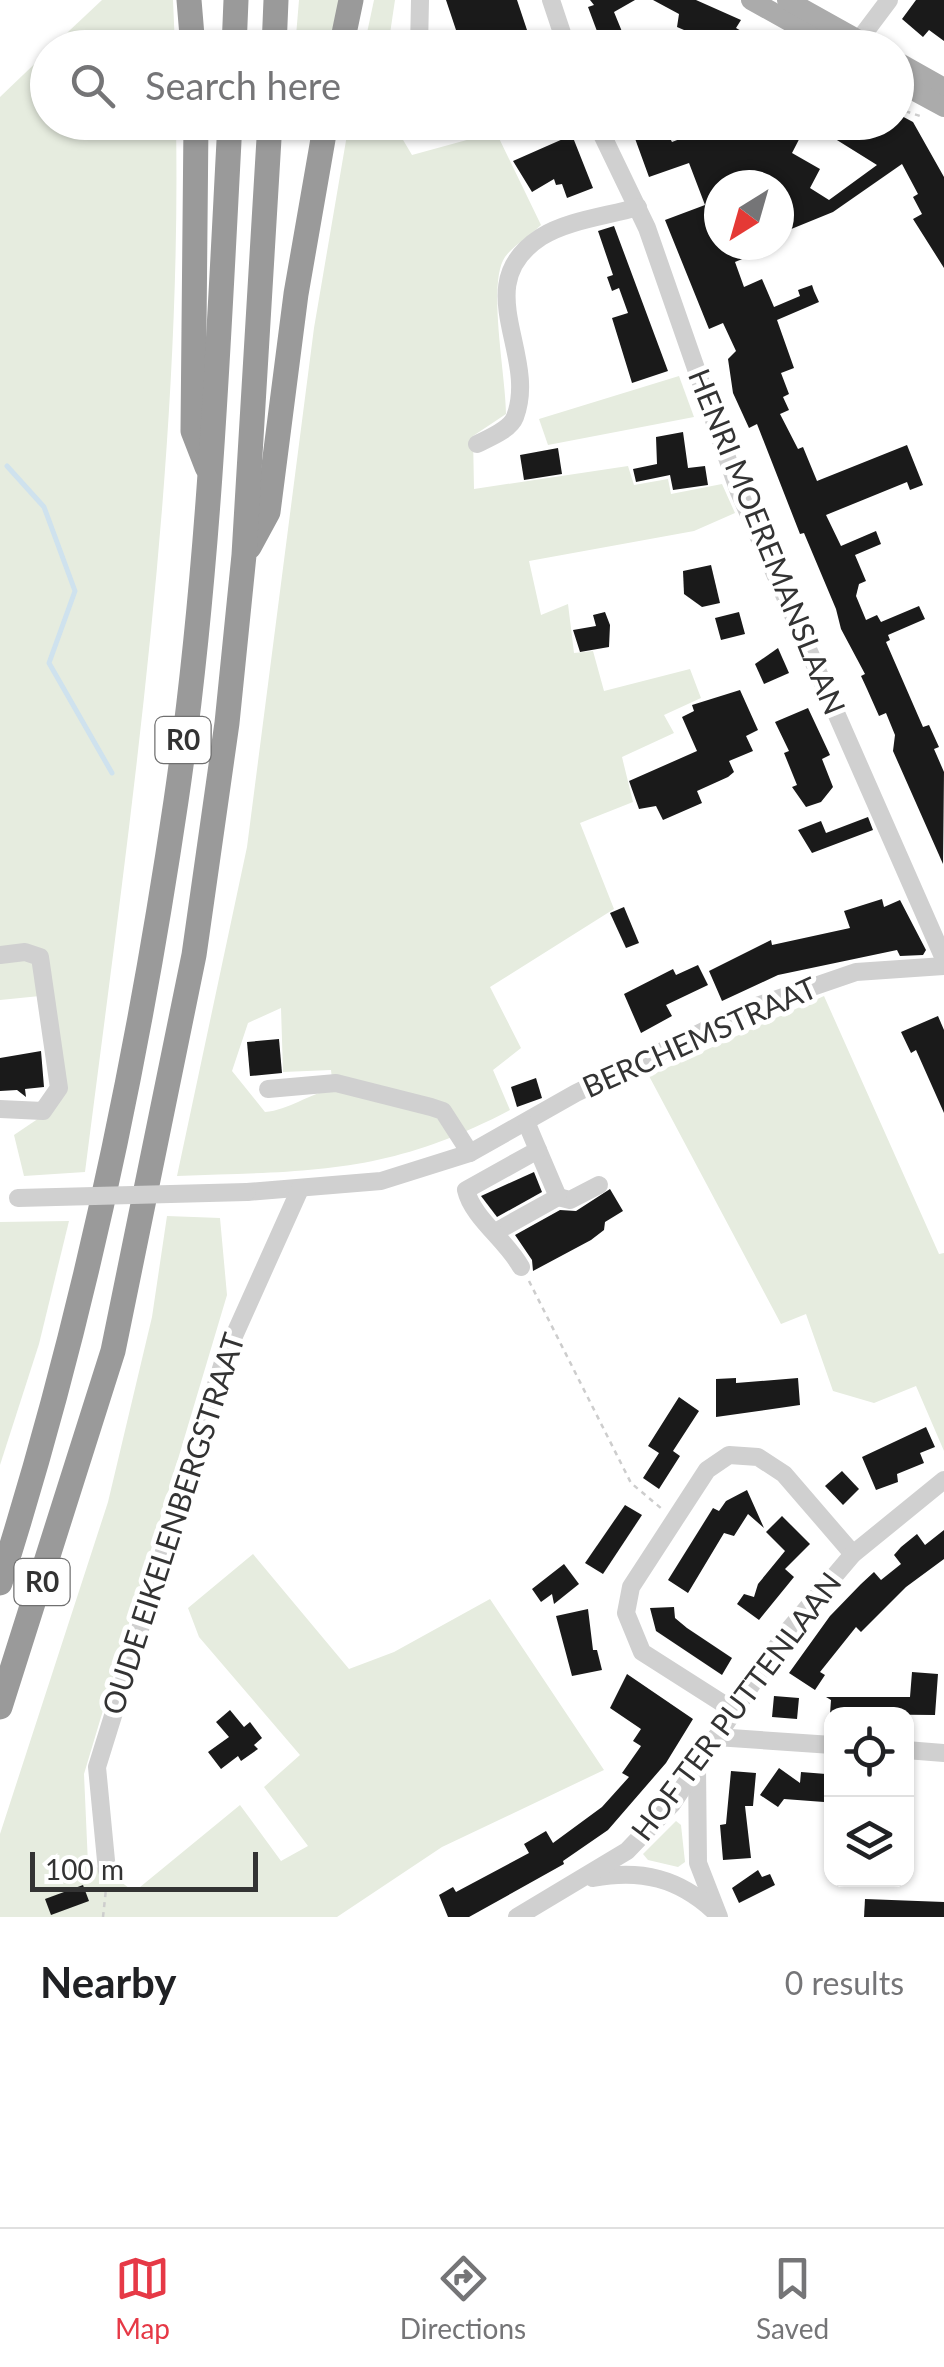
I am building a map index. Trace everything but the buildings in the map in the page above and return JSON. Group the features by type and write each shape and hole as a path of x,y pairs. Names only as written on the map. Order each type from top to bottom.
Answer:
{"highway":[{"path":"190,0 192,30"},
{"path":"235,30 236,0"},
{"path":"275,30 276,0"},
{"path":"345,30 351,0"},
{"path":"196,140 193,431 210,472"},
{"name":"R0","path":"0,1583 65,1359 154,946 176,799 210,472 229,140"},
{"name":"R0","path":"0,1707 113,1351 194,955 215,817 244,556 269,140"},
{"path":"244,556 268,512 296,294 323,140"}],"main road":[{"path":"751,0 804,30"},
{"path":"787,0 841,30"},
{"path":"914,79 941,107"},
{"path":"914,91 941,107"}],"street":[{"path":"419,30 420,0"},
{"path":"551,0 562,30"},
{"path":"874,30 890,0"},
{"name":"HENRI MOEREMANSLAAN","path":"605,140 638,208 733,478 944,962"},
{"path":"477,444 508,427 515,417 518,370 506,286 514,263 552,231 638,208"},
{"path":"0,955 25,952 40,956 59,1088 43,1111 0,1109"},
{"name":"BERCHEMSTRAAT","path":"9,1198 247,1192 381,1181 470,1153 576,1093 751,1008 856,972 944,962"},
{"path":"268,1088 336,1083 443,1112 470,1153"},
{"path":"526,1124 558,1197"},
{"path":"521,1267 475,1209 466,1190 538,1150"},
{"path":"497,1232 558,1197 570,1200 599,1185"},
{"name":"OUDE EIKELENBERGSTRAAT","path":"107,1870 97,1768 102,1750 225,1356 300,1189"},
{"path":"733,1710 642,1652 626,1613 631,1587 707,1470 729,1455 758,1458 784,1474 852,1554"},
{"name":"HOF TER PUTTENLAAN","path":"517,1917 627,1851 672,1804 786,1633 852,1554 944,1480"},
{"path":"716,1737 824,1744"},
{"path":"914,1751 944,1753"},
{"path":"696,1766 698,1863 719,1917"},
{"path":"579,1880 626,1872 667,1879 697,1895 719,1917"}],"path":[{"path":"914,108 941,107"},
{"path":"521,1267 631,1483 675,1519"},
{"path":"103,1917 107,1870"}],"shaded area":[{"path":"102,0 173,0 174,30 70,30"},
{"path":"299,0 339,0 333,30 296,30"},
{"path":"374,0 395,0 391,30 368,30"},
{"path":"30,68 30,140 176,140 176,253 161,516 135,780 85,1172 24,1176 14,1135 51,1110 50,995 0,1000 0,97"},
{"path":"346,140 403,140 412,155 467,140 500,140 541,225 505,257 500,270 497,308 506,414 473,436 474,489 628,466 634,485 668,479 671,494 722,484 735,513 694,531 529,561 541,615 568,604 574,653 593,651 604,691 690,669 701,698 664,715 674,733 622,757 633,802 580,823 614,909 490,987 521,1048 493,1070 510,1110 425,1147 347,1166 177,1176 247,847 314,328","holes":["281,1008 283,1072 331,1070 333,1089 265,1112 232,1071 248,1023"]},
{"path":"679,376 694,417 548,445 539,419"},
{"path":"824,996 939,1254 944,1253 944,1451 916,1386 874,1403 833,1391 806,1314 781,1324 649,1076"},
{"path":"167,1216 220,1218 227,1295 84,1774 88,1864 107,1871 134,1892 240,1805 281,1861 308,1846 264,1787 300,1755 199,1637 188,1608 253,1554 349,1669 394,1652 490,1599 604,1770 442,1847 337,1917 0,1917 0,1834 108,1502 152,1317"},
{"path":"69,1221 39,1344 0,1465 0,1222"},
{"path":"676,1821 681,1825 685,1862 678,1867 648,1860 643,1854"}],"waterway":[{"path":"7,466 44,507 75,591 49,663 112,773"}]}
